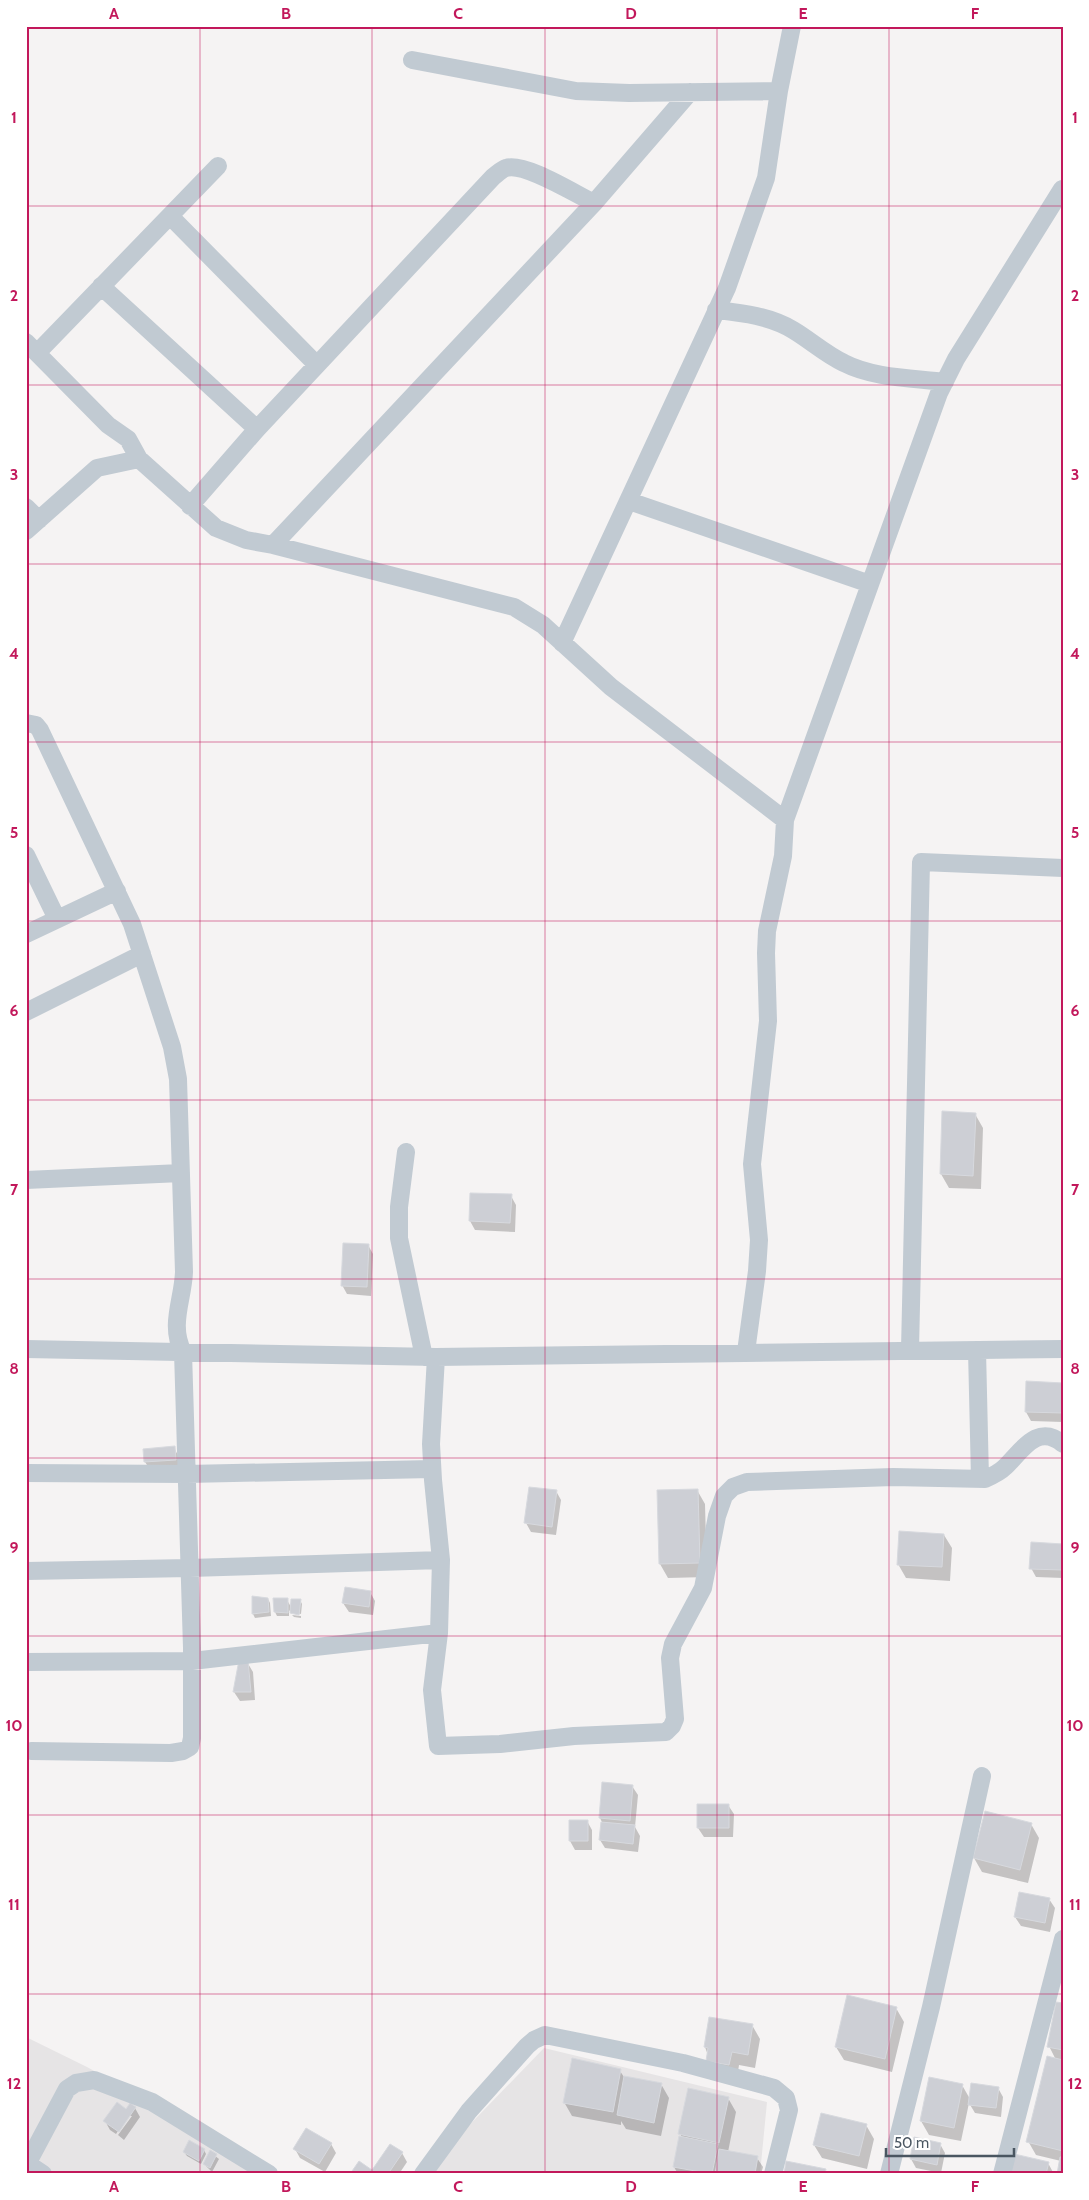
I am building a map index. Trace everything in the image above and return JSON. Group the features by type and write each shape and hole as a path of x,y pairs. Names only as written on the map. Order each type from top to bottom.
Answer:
{"street":[{"path":"562,643 726,288 766,178 779,91 792,26"},
{"path":"412,60 576,91 629,93 779,91"},
{"path":"274,545 594,203 690,92"},
{"path":"218,166 101,286 32,348 108,425 128,439 139,459 216,528 246,540 274,545 514,607 543,626 611,687 785,820"},
{"path":"190,506 257,429 494,177 505,168 518,167 594,203"},
{"path":"746,1352 757,1271 759,1240 752,1164 768,1021 767,931 782,856 785,820 945,382 956,359 1062,189"},
{"path":"170,216 317,365"},
{"path":"101,286 257,429"},
{"path":"716,310 768,318 792,329 819,349 845,364 867,372 945,382"},
{"path":"30,520 98,468 139,459"},
{"path":"629,500 870,584"},
{"path":"26,723 36,725 40,730 132,924 172,1047 178,1079 184,1272 176,1329 177,1340 183,1352 192,1661 192,1738 190,1747 183,1751 170,1753 31,1751"},
{"path":"26,855 58,919"},
{"path":"910,1350 921,862 1063,868"},
{"path":"26,934 117,891"},
{"path":"26,1012 142,954"},
{"path":"406,1152 400,1207 400,1238 430,1357 432,1469 441,1560 439,1633 432,1690 438,1746 500,1744 566,1737 666,1732 672,1726 675,1719 670,1658 673,1644 703,1588 717,1516 724,1496 733,1487 747,1482 837,1478 980,1479 998,1473 1021,1448 1032,1440 1051,1437 1063,1444"},
{"path":"26,1180 181,1173"},
{"path":"26,1349 430,1357 1063,1349"},
{"path":"978,1350 980,1479"},
{"path":"26,1472 187,1474 432,1469"},
{"path":"26,1571 441,1560"},
{"path":"26,1662 192,1661 439,1633"},
{"path":"889,2174 933,1998 982,1776"},
{"path":"1002,2174 1063,1939"},
{"path":"422,2174 469,2111 527,2046 545,2035 683,2063 758,2082 774,2088 786,2098 789,2110 773,2174"},
{"path":"43,2174 27,2165 67,2089 76,2083 94,2080 152,2102 269,2174"}],"shaded area":[{"path":"26,2037 87,2067 281,2174 26,2174"},
{"path":"544,2048 767,2102 760,2174 422,2174"}],"building":[{"path":"942,1111 976,1113 973,1176 940,1174"},
{"path":"470,1193 512,1194 510,1223 469,1221"},
{"path":"343,1243 369,1244 367,1287 341,1286"},
{"path":"1026,1381 1063,1383 1063,1413 1025,1412"},
{"path":"175,1446 176,1460 144,1462 143,1449"},
{"path":"529,1487 557,1490 552,1527 524,1523"},
{"path":"698,1489 700,1563 659,1564 657,1490"},
{"path":"899,1531 944,1534 942,1567 897,1565"},
{"path":"1031,1542 1063,1544 1063,1570 1029,1569"},
{"path":"345,1587 371,1591 369,1607 342,1603"},
{"path":"252,1596 268,1598 269,1612 252,1614"},
{"path":"273,1598 288,1598 288,1613 274,1612"},
{"path":"291,1599 301,1599 299,1615 290,1613"},
{"path":"239,1660 248,1661 251,1692 233,1692"},
{"path":"602,1782 633,1785 630,1821 599,1818"},
{"path":"697,1804 729,1804 729,1828 697,1828"},
{"path":"985,1811 1032,1823 1020,1870 973,1858"},
{"path":"569,1820 588,1820 588,1841 569,1841"},
{"path":"601,1822 635,1825 633,1844 599,1840"},
{"path":"1019,1892 1050,1898 1045,1923 1014,1917"},
{"path":"847,1995 897,2007 885,2059 835,2047"},
{"path":"1056,2002 1063,2003 1063,2050 1047,2047"},
{"path":"709,2017 753,2024 748,2055 732,2052 729,2065 706,2061 708,2048 704,2047"},
{"path":"1047,2056 1063,2060 1063,2151 1026,2142"},
{"path":"572,2058 621,2069 613,2112 563,2103"},
{"path":"624,2076 662,2083 654,2123 617,2115"},
{"path":"929,2077 963,2084 954,2128 920,2121"},
{"path":"971,2083 999,2087 996,2108 968,2105"},
{"path":"688,2088 729,2097 719,2143 678,2134"},
{"path":"117,2102 126,2109 130,2103 136,2107 119,2132 103,2121"},
{"path":"821,2113 867,2124 859,2156 813,2145"},
{"path":"306,2128 332,2143 319,2164 293,2149"},
{"path":"679,2136 718,2144 712,2174 673,2167"},
{"path":"914,2137 941,2143 937,2165 910,2159"},
{"path":"189,2140 205,2149 199,2161 183,2152"},
{"path":"390,2144 403,2152 388,2174 350,2174 359,2161 372,2170"},
{"path":"719,2149 758,2156 755,2174 715,2174"},
{"path":"210,2150 217,2154 210,2168 203,2164"},
{"path":"1010,2153 1049,2162 1046,2174 1005,2174"},
{"path":"1060,2157 1063,2157 1063,2174 1057,2174"},
{"path":"786,2161 826,2169 825,2174 784,2174"}]}
